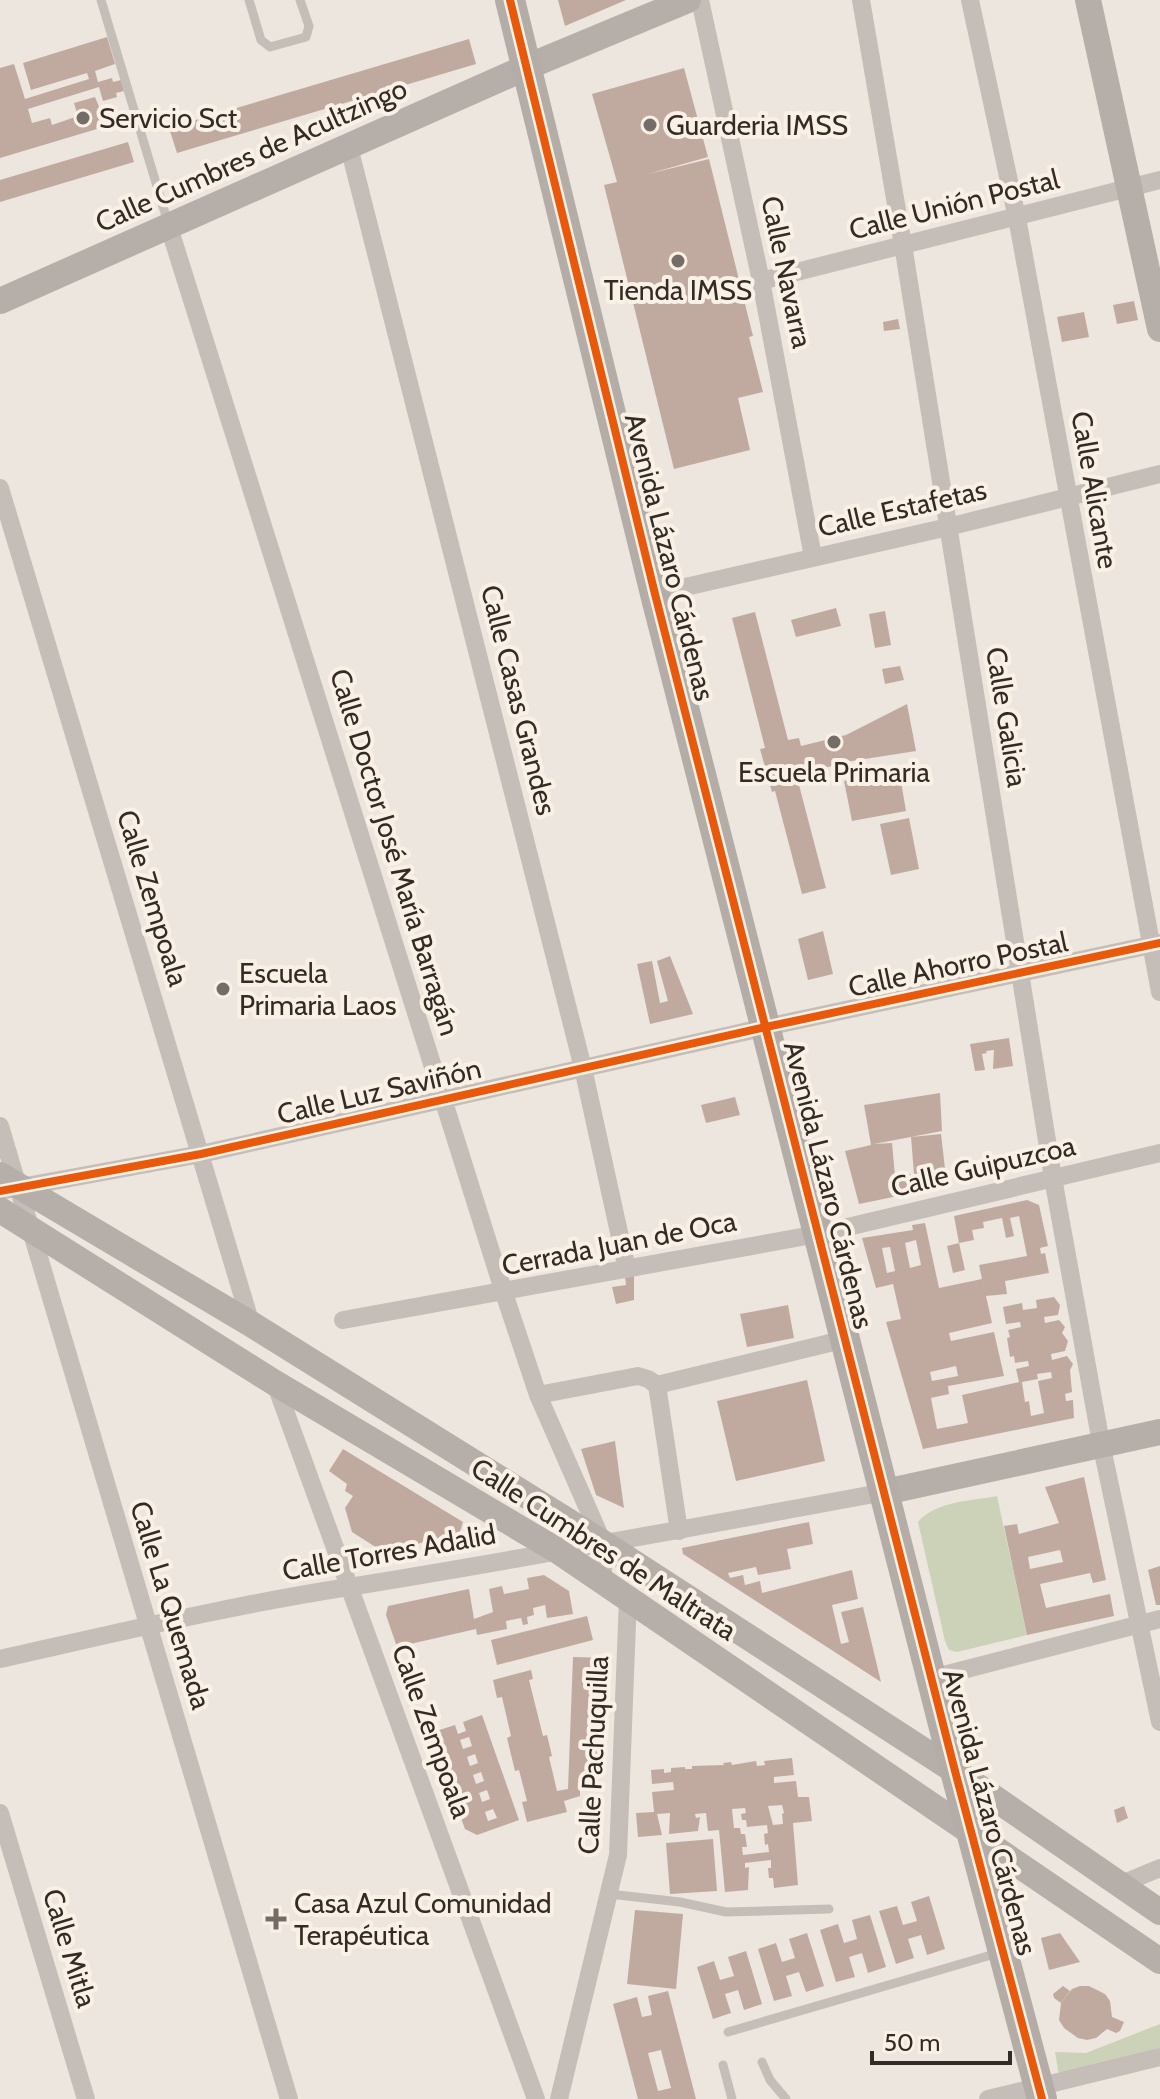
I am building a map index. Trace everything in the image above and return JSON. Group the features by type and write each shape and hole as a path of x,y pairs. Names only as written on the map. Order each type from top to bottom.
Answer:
{"main road":[{"name":"Avenida Lázaro Cárdenas","path":"510,0 655,594 955,1771 1040,2092"},
{"name":"Calle Cumbres de Acultzingo","path":"0,301 527,67 688,0"},
{"path":"1088,0 1160,329"},
{"name":"Calle Cumbres de Maltrata","path":"6,1184 251,1324 603,1543 955,1771 1160,1912"},
{"name":"Calle Cumbres de Maltrata","path":"0,1210 275,1383 603,1580 1160,1961"},
{"path":"885,1492 1160,1432"}],"street":[{"name":"Calle Navarra","path":"700,0 761,281 813,557"},
{"name":"Calle Galicia","path":"861,0 1053,1178 1101,1443 1160,1722"},
{"name":"Calle Alicante","path":"970,0 1017,218 1156,944 1160,992"},
{"name":"Calle Casas Grandes","path":"349,147 583,1068 627,1269"},
{"name":"Calle Unión Postal","path":"761,281 1160,180"},
{"name":"Calle Doctor José María Barragán","path":"169,227 504,1293 538,1395 603,1543 603,1580"},
{"name":"Calle Estafetas","path":"655,594 948,527 1160,474"},
{"name":"Calle Zempoala","path":"0,488 251,1324"},
{"name":"Calle Ahorro Postal","path":"766,1027 1156,944"},
{"name":"Calle Luz Saviñón","path":"6,1184 201,1154 766,1027"},
{"name":"Calle La Quemada","path":"0,1126 6,1184 28,1228 289,2099"},
{"name":"Calle Guipuzcoa","path":"818,1234 1160,1153"},
{"name":"Cerrada Juan de Oca","path":"343,1320 818,1234"},
{"path":"538,1395 638,1376 657,1385 846,1339"},
{"name":"Calle Zempoala","path":"275,1383 536,2099"},
{"path":"657,1385 679,1531"},
{"name":"Calle Torres Adalid","path":"0,1659 350,1586 679,1531 885,1492"},
{"name":"Calle Pachuquilla","path":"559,2099 618,1855 628,1598"},
{"path":"932,1678 1160,1619"},
{"name":"Calle Mitla","path":"0,1813 86,2099"},
{"path":"1119,1885 1160,1868"},
{"path":"988,2099 1040,2092 1160,2057"}],"lane":[{"path":"101,0 169,227"},
{"path":"249,0 261,40 270,47 306,37 309,26 300,0"},
{"path":"609,1894 680,1902 726,1912 829,1909"},
{"path":"728,2032 1003,1951"},
{"path":"762,2062 770,2080 786,2099"},
{"path":"723,2065 732,2099"}],"green space":[{"path":"997,1496 1027,1635 957,1652 949,1650 918,1522 944,1506"},
{"path":"1160,2024 1160,2048 1059,2075 1055,2052 1086,2053"}],"building":[{"path":"558,0 626,0 565,26"},
{"path":"107,37 115,64 95,71 98,82 112,78 113,82 121,80 124,91 116,93 117,97 103,101 99,87 28,109 32,123 50,118 52,125 78,116 74,103 95,97 107,126 0,158 0,68 14,64 25,99 89,79 87,73 31,90 23,63"},
{"path":"469,39 476,64 177,153 169,128"},
{"name":"Tienda IMSS","path":"684,68 708,157 648,174 709,159 753,336 749,337 763,392 738,398 750,450 674,469 604,185 617,182 592,94"},
{"path":"128,142 134,162 0,202 0,180"},
{"path":"1134,301 1138,320 1117,324 1113,305"},
{"path":"1084,312 1089,337 1062,342 1057,317"},
{"path":"898,319 900,329 884,331 883,322"},
{"path":"836,608 841,626 796,637 791,620"},
{"path":"885,611 891,645 875,648 869,614"},
{"path":"755,612 788,740 799,738 801,746 846,735 907,704 916,751 808,772 810,782 799,785 826,888 802,894 775,791 772,792 760,749 765,748 732,618"},
{"path":"900,666 904,680 885,684 882,669"},
{"path":"899,770 906,811 852,821 844,781"},
{"path":"909,818 919,869 891,875 880,824"},
{"path":"823,931 833,974 808,980 798,939"},
{"path":"670,956 693,1014 650,1024 637,964 652,961 660,1003 668,1001 657,961"},
{"path":"1009,1038 1013,1066 993,1069 994,1050 986,1051 982,1054 985,1070 975,1071 970,1044"},
{"path":"940,1093 942,1131 874,1144 892,1143 895,1176 914,1174 911,1137 941,1134 947,1186 859,1204 845,1151 871,1145 864,1105"},
{"path":"735,1097 740,1115 706,1123 701,1105"},
{"path":"1027,1200 1039,1205 1048,1246 1040,1248 1041,1254 1045,1253 1049,1273 1005,1281 1007,1294 986,1296 992,1323 949,1333 951,1341 994,1332 1004,1376 948,1386 949,1394 931,1398 937,1429 968,1423 962,1395 1019,1382 1016,1369 1029,1366 1028,1361 1015,1363 1014,1356 1010,1357 1008,1330 1021,1327 1020,1322 1006,1324 1003,1307 1022,1303 1023,1310 1037,1308 1036,1300 1054,1297 1060,1305 1058,1315 1044,1317 1045,1323 1059,1320 1065,1327 1062,1333 1068,1341 1065,1351 1051,1354 1052,1360 1067,1356 1073,1364 1070,1370 1072,1392 1065,1394 1066,1401 1073,1400 1074,1418 923,1449 886,1322 901,1319 893,1284 876,1288 862,1238 913,1230 912,1225 925,1223 939,1288 982,1279 979,1265 1027,1256 1019,1216 1010,1218 1014,1236 1006,1238 1002,1218 983,1222 984,1228 972,1230 974,1240 959,1243 954,1216","holes":["916,1240 921,1265 910,1268 905,1243","890,1247 895,1271 887,1273 882,1248","956,1366 958,1376 932,1381 930,1372","1051,1372 1052,1378 1038,1381 1044,1413 1031,1416 1022,1382 1038,1379 1037,1374"]},
{"path":"959,1243 965,1270 953,1273 947,1246"},
{"path":"634,1275 634,1300 616,1304 612,1287 626,1285 625,1277"},
{"path":"788,1305 794,1338 747,1347 740,1314"},
{"path":"807,1380 825,1461 736,1481 717,1401"},
{"path":"615,1441 624,1508 596,1495 581,1449"},
{"path":"343,1449 463,1522 460,1532 385,1553 352,1532 345,1508 353,1496 345,1491 347,1484 329,1471"},
{"path":"1084,1477 1106,1580 1093,1583 1090,1573 1040,1584 1046,1608 1110,1594 1114,1616 1027,1635 1004,1526 1017,1524 1019,1534 1059,1523 1045,1487","holes":["1060,1550 1063,1562 1030,1569 1028,1557"]},
{"path":"809,1522 813,1544 787,1549 791,1569 758,1575 756,1567 728,1573 730,1578 743,1575 745,1585 760,1581 762,1593 852,1570 858,1599 832,1605 841,1644 849,1642 841,1612 863,1607 881,1682 683,1554 682,1548"},
{"path":"1160,1566 1160,1605 1156,1605 1148,1570"},
{"path":"544,1575 569,1591 573,1614 547,1618 545,1605 533,1608 534,1615 527,1617 528,1624 523,1625 521,1618 506,1621 507,1629 477,1635 476,1629 397,1647 386,1615 388,1606 469,1589 474,1619 493,1612 489,1589 502,1586 504,1594 529,1589 527,1578"},
{"path":"587,1616 593,1640 497,1665 491,1640"},
{"path":"573,1657 607,1658 606,1676 599,1678 602,1678 598,1718 602,1718 601,1755 598,1755 599,1792 580,1791 580,1796 564,1801 567,1812 527,1822 522,1802 527,1801 507,1738 511,1736 502,1697 497,1698 493,1680 531,1670 533,1679 529,1680 543,1736 547,1735 557,1791 568,1789"},
{"path":"482,1715 519,1820 477,1835 465,1829 430,1733 455,1725 458,1734 466,1731 463,1722","holes":["469,1737 472,1746 463,1749 460,1740","475,1754 478,1763 470,1766 467,1757","481,1772 484,1781 476,1784 473,1775","487,1790 490,1799 482,1802 479,1793","493,1809 497,1818 488,1821 485,1812"]},
{"path":"792,1758 794,1775 774,1777 774,1783 796,1781 798,1797 809,1797 812,1821 793,1823 798,1885 774,1888 773,1878 769,1878 771,1860 745,1863 745,1868 749,1867 748,1890 725,1892 719,1830 708,1831 706,1813 695,1814 696,1818 700,1817 698,1831 669,1834 670,1813 657,1814 662,1835 638,1837 636,1813 654,1812 652,1792 674,1790 673,1782 652,1784 651,1770 664,1769 664,1773 671,1772 671,1768 692,1769 692,1766 756,1761 757,1766 765,1765 764,1761","holes":["782,1805 783,1824 773,1825 768,1806","745,1808 746,1813 741,1814 747,1827 767,1825 768,1833 764,1834 769,1852 743,1855 742,1847 747,1847 745,1834 741,1834 740,1828 734,1828 732,1809"]},
{"path":"1124,1806 1128,1818 1117,1823 1114,1810"},
{"path":"713,1839 717,1891 670,1894 666,1843"},
{"path":"929,1896 945,1949 927,1955 921,1935 908,1939 914,1958 896,1964 879,1911 897,1906 903,1925 917,1921 911,1902"},
{"path":"635,1910 683,1914 676,1989 627,1984"},
{"path":"870,1915 886,1967 868,1973 862,1953 849,1957 855,1977 836,1982 820,1930 838,1924 844,1943 857,1939 852,1920"},
{"path":"807,1933 824,1986 806,1992 799,1972 786,1976 792,1996 774,2001 758,1949 776,1943 782,1962 795,1958 789,1939"},
{"path":"1060,1933 1080,1962 1049,1970 1041,1938"},
{"path":"746,1951 762,2004 744,2010 738,1990 725,1994 731,2013 713,2019 697,1967 714,1961 720,1980 734,1976 728,1957"},
{"path":"1063,1986 1070,1991 1061,2003 1053,1994"},
{"path":"1089,1986 1105,1994 1110,2001 1112,2017 1124,2022 1120,2031 1116,2033 1107,2029 1096,2038 1087,2040 1064,2028 1059,2020 1061,2003 1072,1989"},
{"path":"668,1991 696,2099 638,2099 613,2004 637,1997 642,2017 652,2015 648,1996","holes":["661,2050 671,2088 658,2091 648,2053"]}],"cycle path":[{"path":"510,0 655,594 955,1771 1042,2099"},
{"path":"0,1191 201,1154 766,1027 1160,943"}],"place":[{"name":"Servicio Sct","path":"83,118"},
{"name":"Guarderia IMSS","path":"650,125"},
{"name":"Tienda IMSS","path":"678,261"},
{"name":"Escuela Primaria","path":"834,742"},
{"name":"Escuela Primaria Laos","path":"223,989"},
{"name":"Casa Azul Comunidad Terapéutica","path":"276,1919"}]}
